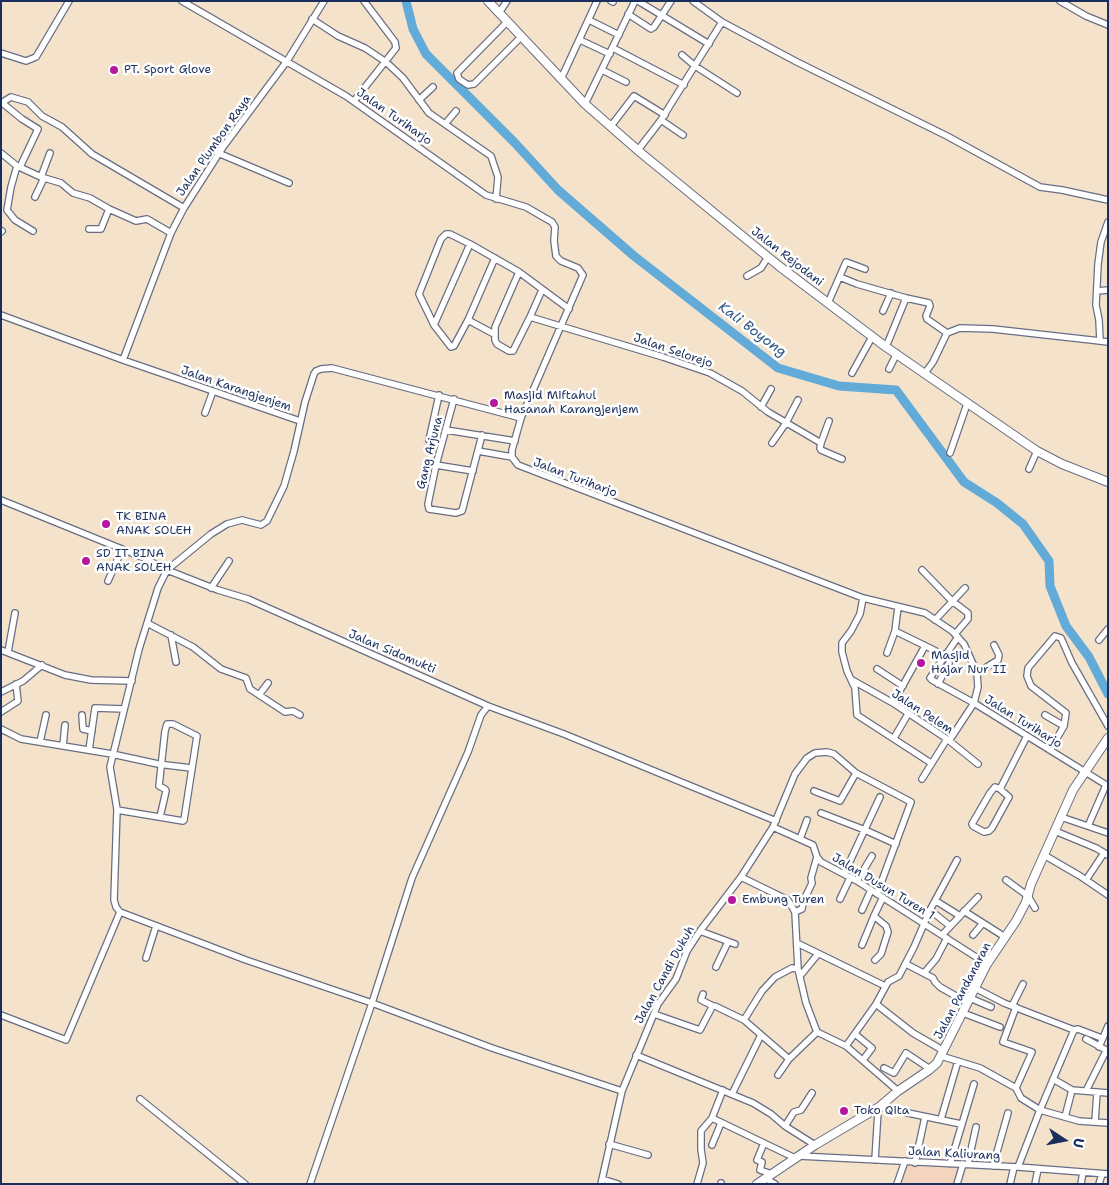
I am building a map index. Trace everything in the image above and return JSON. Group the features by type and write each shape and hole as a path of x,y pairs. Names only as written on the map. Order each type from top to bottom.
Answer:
{"main road":[{"name":"Jalan Rejodani","path":"491,2 507,22 584,104 773,261 872,337 1037,451 1062,464 1108,482"},
{"name":"Jalan Pandanaran","path":"757,1184 815,1145 878,1109 898,1091 937,1064 987,964 1016,921 1073,790 1108,738"}],"street":[{"path":"1,53 26,61 36,57 69,1"},
{"name":"Jalan Turiharjo","path":"182,1 354,101 476,188 496,199 534,211 552,222 555,227 556,256 561,261 578,268 582,272 582,278 521,418 512,457 518,466 863,598 925,614 957,635 964,644 977,673 978,687 974,703 1107,785"},
{"name":"Jalan Plumbon Raya","path":"122,360 171,233 184,208 218,154 288,61 324,1"},
{"path":"354,101 395,50 396,45 364,1"},
{"path":"500,13 507,1"},
{"path":"561,79 597,1"},
{"path":"584,104 628,14 637,1 709,44"},
{"path":"628,14 651,29 671,1"},
{"path":"693,1 722,22 797,62 947,136 1040,187 1108,200"},
{"path":"1060,1 1086,16 1108,25"},
{"path":"312,19 338,36 365,48 385,61 403,78 430,113 491,156 498,178 496,199"},
{"path":"589,20 619,35"},
{"path":"507,22 457,73 458,79 468,86 474,84 521,37"},
{"path":"638,150 663,118 722,22"},
{"path":"580,40 611,51 684,85"},
{"path":"682,55 737,93"},
{"path":"602,70 626,82"},
{"path":"419,100 433,87"},
{"path":"610,126 634,96 683,135"},
{"path":"33,231 15,220 7,210 11,187 19,166 38,129 15,114 2,102 11,98 28,102 42,116 62,127 92,154 184,208"},
{"path":"445,124 456,111"},
{"path":"1,153 19,166 61,183 73,193 90,198 136,221 143,218 147,219 171,233"},
{"path":"35,198 50,153"},
{"path":"218,154 289,183"},
{"path":"89,229 101,229 109,209"},
{"path":"1100,341 1096,305 1102,242 1107,225"},
{"path":"495,258 468,320 452,347 434,325 420,298 419,290 441,239 446,234 450,234 470,244 495,258 519,272 569,309"},
{"path":"434,325 470,244"},
{"path":"747,276 773,261"},
{"path":"828,303 847,262 865,269"},
{"path":"519,272 497,321 494,334 497,344 509,351 513,351 542,290"},
{"path":"840,276 857,284 929,303 927,319 947,332"},
{"path":"1097,291 1108,290"},
{"path":"883,312 891,292"},
{"path":"886,347 906,298"},
{"name":"Jalan Karangjenjem","path":"1,315 122,360 300,421 314,374 321,369 332,368 521,418"},
{"name":"Jalan Selorejo","path":"530,317 663,356 710,374 742,391 786,423 821,443 821,450 842,459"},
{"path":"468,320 494,334"},
{"path":"925,373 933,362 947,332 960,328 1108,342"},
{"path":"852,373 872,337"},
{"path":"889,369 897,353"},
{"path":"762,407 771,389"},
{"path":"205,413 213,391"},
{"path":"429,440 439,395"},
{"name":"Gang Arjuna","path":"454,399 436,465 428,508 456,513 462,510 473,471"},
{"path":"772,443 786,423 798,400"},
{"path":"950,453 967,404"},
{"path":"300,421 284,486 267,522 261,525 242,520 227,524 211,534 167,570 158,588 138,649 132,681 112,754 110,775 117,810 114,900 116,907 120,912 255,963 372,1002 492,1048 622,1091"},
{"path":"821,443 829,421"},
{"path":"446,430 514,442"},
{"path":"436,465 473,471 482,436"},
{"path":"478,450 512,457"},
{"path":"1029,469 1037,451"},
{"name":"Jalan Sidomukti","path":"1,500 144,558 167,570 212,588 248,599 488,706 564,734 775,824"},
{"path":"108,581 122,549"},
{"path":"212,588 229,561"},
{"path":"922,570 969,616 930,678 974,703 931,763 922,779"},
{"path":"935,620 965,588"},
{"path":"863,598 860,614 852,631 842,643 842,652 847,671 855,688 857,715 931,763"},
{"path":"887,653 895,632 898,607"},
{"path":"15,613 5,651 65,675 91,680 132,681"},
{"path":"147,623 193,646 221,669 246,678 248,686 259,696 284,712 293,711 300,715"},
{"path":"1099,640 1108,629"},
{"path":"895,632 944,655"},
{"path":"171,635 176,662"},
{"path":"1050,750 1064,726 1066,713 1031,686 1027,676 1028,668 1055,636 1061,638 1072,663 1108,726"},
{"path":"977,673 998,660 999,655 994,645"},
{"path":"893,703 924,646"},
{"path":"938,684 949,663"},
{"path":"1,692 23,680 42,665"},
{"path":"877,669 903,686"},
{"name":"Jalan Pelem","path":"852,680 893,703 948,740 978,764"},
{"path":"259,696 268,683"},
{"path":"1,712 18,701 16,684"},
{"path":"310,1184 412,878 468,752 481,715 488,706"},
{"path":"90,750 95,708 124,709"},
{"path":"894,738 908,714"},
{"path":"1045,714 1064,726"},
{"path":"40,742 46,715"},
{"path":"82,715 82,729 92,731"},
{"path":"117,810 160,817 184,820 196,734 169,723 166,726 159,786 166,791 160,817"},
{"path":"64,746 65,725"},
{"path":"1,729 16,737 40,742 191,768"},
{"path":"1000,789 1027,736"},
{"name":"Jalan Candi Dukuh","path":"602,1182 622,1091 658,1004 676,979 687,951 700,930 741,876 775,824 795,774 807,758 815,753 827,752 834,754 856,773 911,802 896,844"},
{"path":"814,791 840,801 856,773"},
{"path":"1088,826 1107,785"},
{"path":"995,787 1000,789 1010,797 992,828 989,831 982,832 972,824 992,790 995,787"},
{"path":"840,899 865,830 880,797"},
{"path":"821,813 896,844 874,916 862,945"},
{"path":"1061,817 1108,833"},
{"path":"800,839 807,820"},
{"name":"Jalan Dusun Turen 1","path":"775,824 813,845 816,857 821,862 857,881 987,964"},
{"path":"1055,831 1106,854 1086,880"},
{"path":"1044,855 1086,880 1108,896"},
{"path":"857,881 872,856"},
{"path":"795,912 802,909 804,900 815,885 811,878 816,857"},
{"path":"846,1046 876,1004 888,982 899,976 930,910 957,860"},
{"path":"741,876 788,900 795,912 798,969 806,1003 817,1032 846,1046 898,1091"},
{"path":"1006,880 1028,896 1035,908"},
{"path":"862,910 871,890"},
{"path":"924,973 936,959 944,936 950,926 978,897"},
{"path":"936,901 983,923 1005,937"},
{"path":"930,910 950,926"},
{"path":"1,1015 66,1040 120,912"},
{"path":"874,916 886,926 888,932 881,954 876,960"},
{"path":"973,935 983,923"},
{"path":"146,958 156,926"},
{"path":"700,930 735,944"},
{"path":"716,967 728,942"},
{"path":"797,944 885,986"},
{"path":"800,976 818,954"},
{"path":"906,964 933,978 940,987 969,1000 991,1007"},
{"path":"744,1020 762,991 775,977 792,968 798,969"},
{"path":"1016,1088 1032,1052 1003,1042 1023,984"},
{"path":"975,988 1074,1030 1078,1028 1099,1037"},
{"path":"703,994 701,1000 744,1020 789,1059"},
{"path":"876,1004 913,1033 943,1053 958,1061 980,1068 1016,1088 1021,1098 1040,1110 1086,1123 1108,1123"},
{"path":"654,1014 700,1030 713,1006"},
{"path":"963,1013 1000,1027"},
{"path":"1099,1046 1108,1026"},
{"path":"1010,1184 1074,1030"},
{"path":"778,1075 789,1059 817,1032"},
{"path":"855,1034 872,1048 864,1060"},
{"path":"732,1094 761,1035"},
{"path":"1086,1039 1107,1051 1086,1091"},
{"path":"884,1068 894,1073 906,1053 930,1069"},
{"path":"636,1055 753,1103 815,1145"},
{"path":"942,1119 958,1061"},
{"path":"1053,1079 1072,1090 1108,1093"},
{"path":"950,1164 974,1084"},
{"path":"697,1184 703,1163 700,1131 712,1118 723,1090"},
{"path":"1065,1117 1072,1090"},
{"path":"1095,1122 1097,1092"},
{"path":"785,1126 794,1112 801,1110 812,1093"},
{"path":"140,1099 245,1184"},
{"path":"875,1160 878,1109 942,1119 961,1124"},
{"path":"993,1166 1008,1113"},
{"path":"915,1163 925,1117"},
{"path":"712,1118 764,1144 797,1157"},
{"path":"712,1145 721,1123"},
{"path":"957,1184 976,1127"},
{"path":"610,1144 648,1155"},
{"path":"764,1144 757,1160 762,1162 760,1170 774,1184"},
{"name":"Jalan Kaliurang","path":"797,1157 965,1164 1105,1174"},
{"path":"897,1184 905,1161"},
{"path":"1034,1184 1038,1170"},
{"path":"1081,1184 1083,1172"},
{"path":"1099,1184 1105,1174"},
{"path":"602,1182 618,1184"}],"shaded area":[{"path":"905,1165 960,1169 955,1184 898,1184"}],"waterway":[{"name":"Kali Boyong","path":"406,1 413,29 426,54 515,143 558,190 634,256 778,368 839,386 896,390 964,482 997,503 1023,524 1049,561 1050,586 1066,626 1089,657 1108,694"}],"place":[{"name":"PT. Sport Glove","path":"114,70"},
{"name":"Masjid Miftahul Hasanah Karangjenjem","path":"494,403"},
{"name":"TK BINA ANAK SOLEH","path":"106,524"},
{"name":"SD IT BINA ANAK SOLEH","path":"86,561"},
{"name":"Masjid Hajar Nur II","path":"921,663"},
{"name":"Embung Turen","path":"732,900"},
{"name":"Toko Qita","path":"844,1111"}]}
